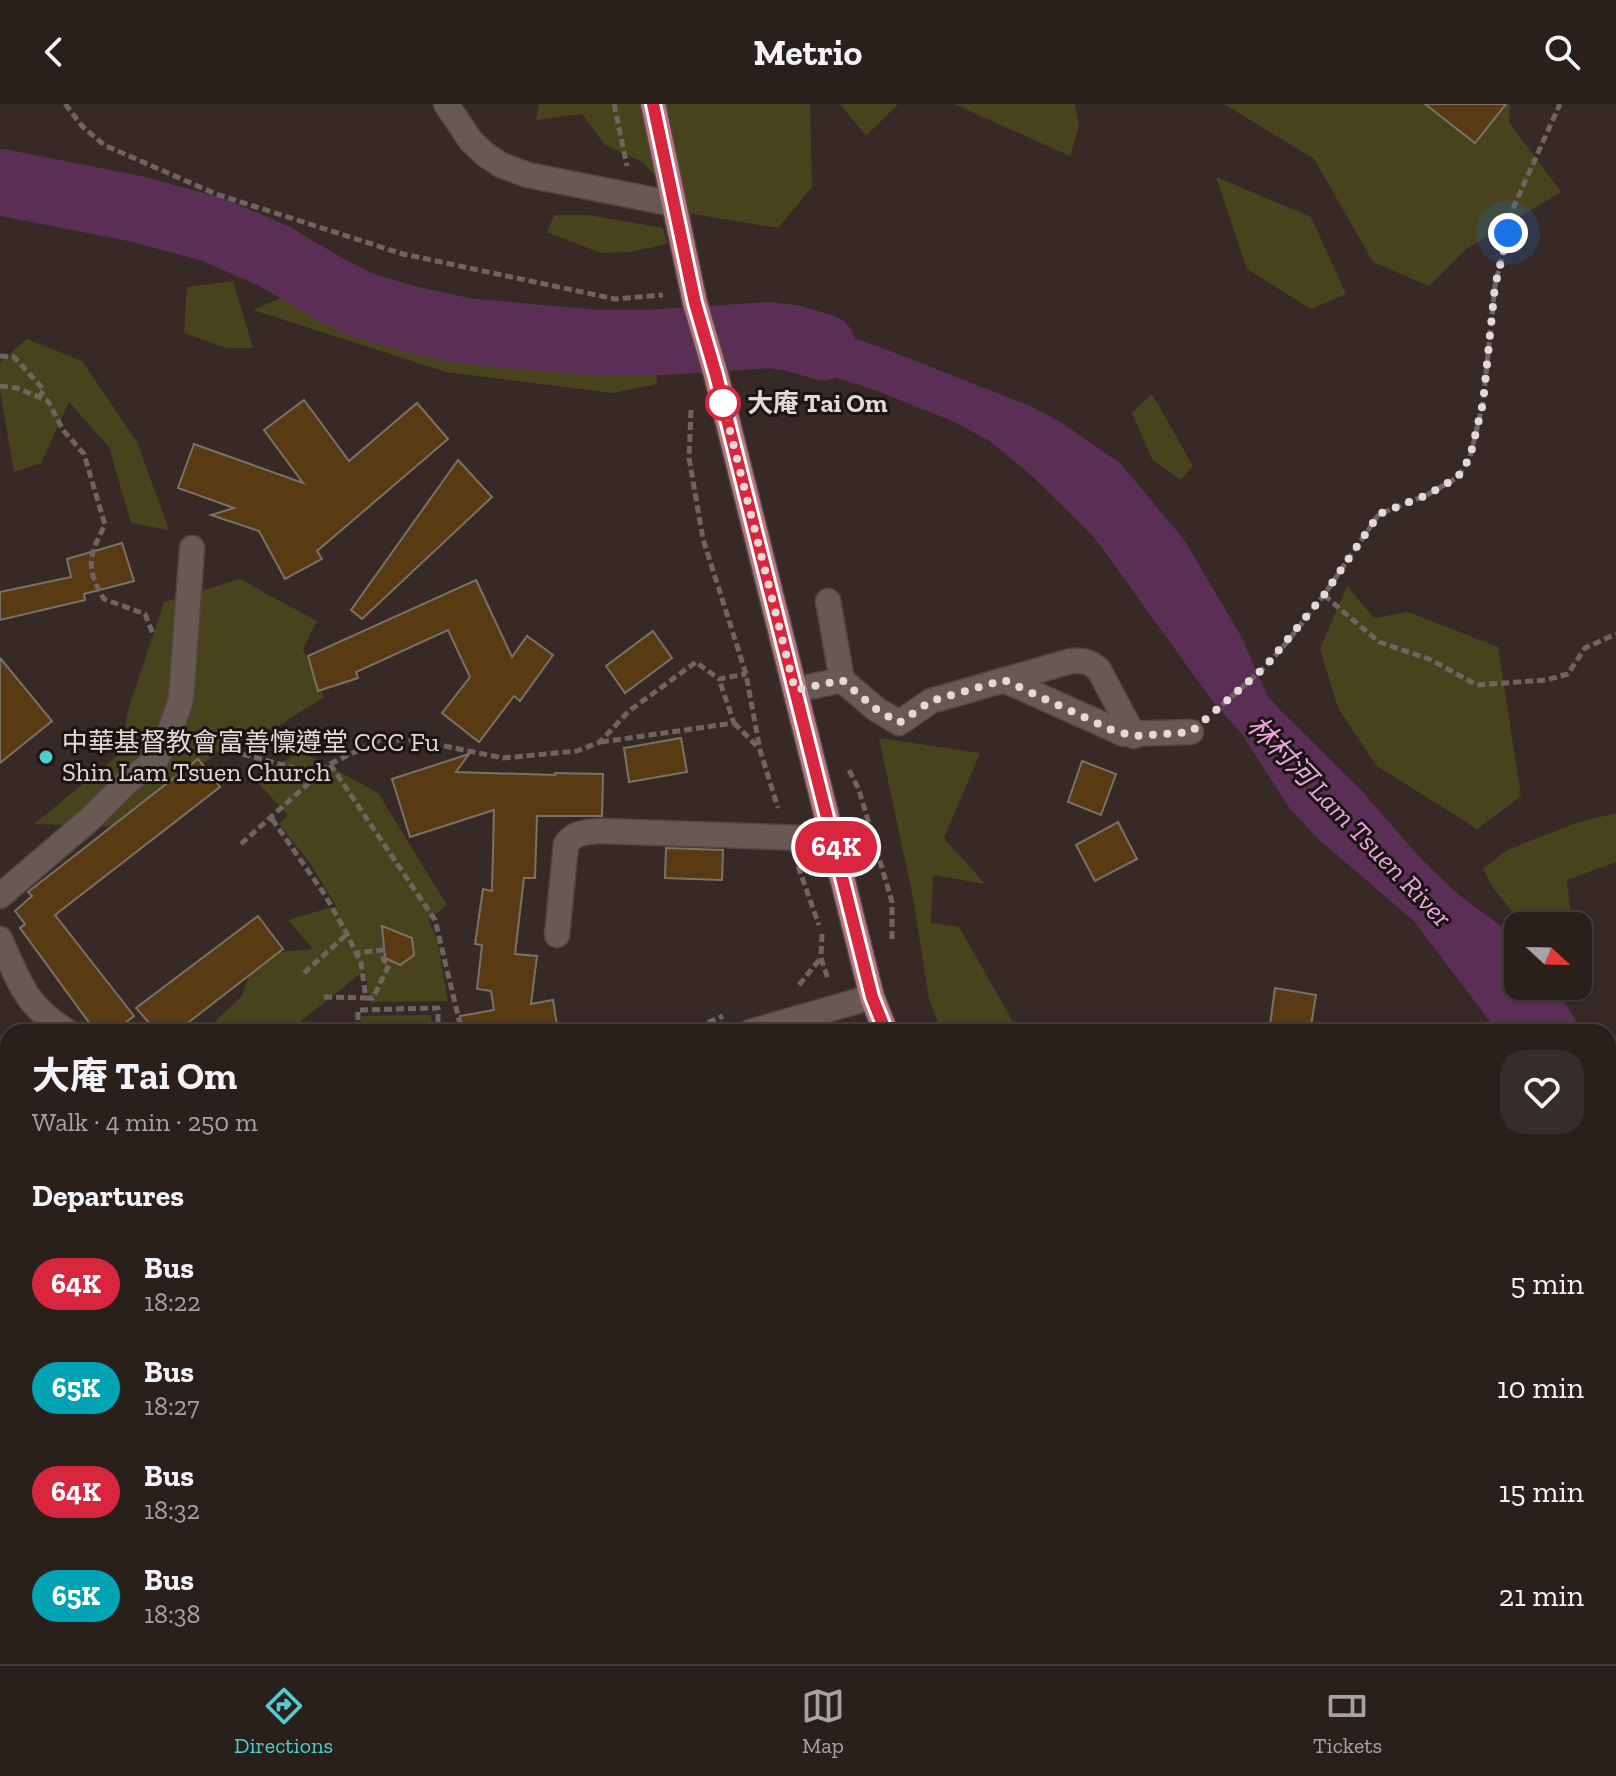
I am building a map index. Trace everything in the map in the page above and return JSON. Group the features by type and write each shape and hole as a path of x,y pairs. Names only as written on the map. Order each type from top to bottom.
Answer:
{"main road":[{"path":"653,104 695,303 716,375 872,997 883,1024"}],"street":[{"path":"446,104 471,141 501,165 528,175 674,204"},
{"path":"0,896 90,819 128,781 156,760 181,699 192,548"},
{"path":"828,601 842,680 876,709 899,723 931,701 1071,661 1089,662 1104,678 1134,736"},
{"path":"795,690 842,680"},
{"path":"1004,680 1114,731 1134,736 1191,732"},
{"path":"557,935 566,844 577,834 600,831 834,839"},
{"path":"0,939 38,1024"},
{"path":"777,1024 872,997"}],"path":[{"path":"65,104 82,126 104,145 216,194 403,254 615,299 668,295"},
{"path":"1191,732 1265,667 1324,595 1379,514 1427,495 1458,477 1470,457 1483,403 1495,286 1514,206 1560,104"},
{"path":"0,356 14,357 44,390 40,396"},
{"path":"0,386 48,401 63,430 84,454 105,525 91,552 91,572 104,599 145,614 156,641"},
{"path":"692,396 689,458 703,539 746,674 760,750 823,936 821,958 838,1006"},
{"path":"1324,595 1379,642 1429,659 1477,685 1546,680 1568,674 1585,648 1616,634"},
{"path":"600,742 629,711 696,662 719,679 734,723 760,750"},
{"path":"719,679 746,674"},
{"path":"241,844 330,764 380,740 415,740 503,758 577,751 600,742 734,723"},
{"path":"170,732 204,745 319,775"},
{"path":"330,764 435,920 460,1024"},
{"path":"272,819 325,895 347,934 361,963 366,998"},
{"path":"304,973 347,934"},
{"path":"324,997 373,998 389,965 384,961 382,950 356,953"},
{"path":"358,1024 358,1010 438,1008 438,1024"}],"shaded area":[{"path":"539,104 810,104 812,187 778,228 687,213 643,162 605,145 582,114 536,120"},
{"path":"840,104 898,104 866,136"},
{"path":"954,104 1075,104 1079,126 1070,156"},
{"path":"1224,104 1510,104 1509,122 1561,192 1466,249 1429,286 1373,262 1314,159"},
{"path":"1216,177 1311,217 1346,294 1311,309 1247,269"},
{"path":"554,215 588,215 663,228 667,244 629,252 601,253 547,232"},
{"path":"233,281 253,348 226,348 184,333 187,287"},
{"path":"288,295 358,330 389,330 656,362 657,384 613,393 446,372 253,310"},
{"path":"27,339 82,361 137,442 169,530 131,523 109,447 69,402 41,463 14,472 0,391 0,362"},
{"path":"1152,394 1193,466 1181,480 1152,459 1132,413"},
{"path":"240,579 317,621 303,649 324,697 260,738 231,741 126,827 34,824 122,752 128,710 164,602"},
{"path":"1347,586 1374,618 1408,612 1498,647 1521,796 1477,829 1377,766 1338,708 1320,649"},
{"path":"879,738 980,753 944,838 985,884 933,875 931,923 959,927 1014,1024 939,1024 929,999 913,898"},
{"path":"301,751 378,793 447,905 428,920 437,939 448,1001 370,1002 365,970 297,1024 212,1024 242,996 256,954 313,949 288,920 336,906 312,866 279,824 288,815 254,779"},
{"path":"1616,813 1616,862 1567,880 1570,912 1513,912 1493,888 1483,869 1507,850 1576,823"},
{"path":"431,1015 432,1024 361,1024 361,1016"}],"water":[{"path":"767,310 880,347 1030,406 1062,423 1121,464 1185,541 1242,638 1267,695 1363,792 1421,859 1459,895 1504,928 1504,1000 1563,1000 1578,1024 1492,1024 1414,921 1314,835 1288,806 1242,734 1213,702 1092,535 1030,474 991,442 957,423 880,392 757,351 736,337 735,326 740,315"}],"building":[{"path":"1425,104 1506,104 1475,143"},
{"path":"304,400 349,461 417,403 448,439 317,551 322,559 285,579 259,531 211,515 234,508 178,488 194,444 303,483 264,430"},
{"path":"458,460 492,497 362,619 351,610"},
{"path":"122,543 134,581 84,594 85,600 0,620 0,592 71,577 67,559"},
{"path":"476,580 512,657 527,636 553,655 520,701 514,696 479,742 442,713 470,677 448,630 356,672 358,678 318,691 308,656"},
{"path":"653,631 672,658 625,693 606,666"},
{"path":"0,658 52,721 0,763"},
{"path":"681,738 687,772 629,782 624,748"},
{"path":"469,754 456,772 603,774 602,816 537,816 535,878 524,878 515,954 537,956 531,1004 553,1000 557,1024 460,1024 460,1016 494,1010 491,991 477,989 482,945 475,944 483,889 492,891 494,810 410,837 392,779"},
{"path":"198,759 220,787 55,915 134,1016 124,1024 90,1024 20,928 25,924 15,911 32,896 28,892"},
{"path":"1082,761 1116,774 1101,815 1068,802"},
{"path":"1118,822 1137,859 1095,881 1076,845"},
{"path":"666,848 723,850 722,880 665,878"},
{"path":"258,916 283,949 186,1024 150,1024 136,1008"},
{"path":"382,926 412,938 414,955 400,965 385,958"},
{"path":"1275,988 1316,995 1311,1024 1270,1024"}],"waterway":[{"name":"林村河 Lam Tsuen River","path":"0,182 137,209 211,229 274,256 365,306 465,331 598,343 769,335 823,347"}],"bus line":[{"name":"64K","path":"653,104 695,303 716,375 872,997 883,1024"}],"place":[{"name":"大庵 Tai Om","path":"723,403"},
{"name":"中華基督教會富善懍遵堂 CCC Fu Shin Lam Tsuen Church","path":"46,757"}],"route":[{"path":"723,403 795,690 842,680 876,709 899,723 931,701 1004,680 1124,734 1191,732 1265,667 1287,642 1324,595 1379,514 1400,503 1427,495 1458,477 1470,457 1483,403 1495,286 1508,233"}]}
